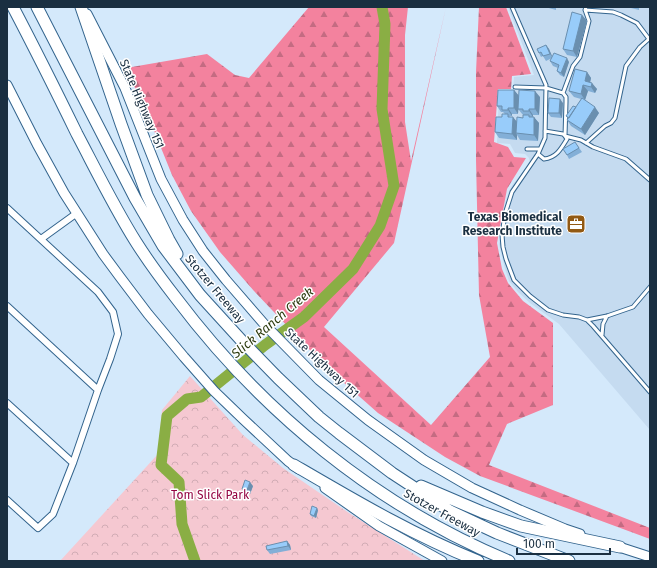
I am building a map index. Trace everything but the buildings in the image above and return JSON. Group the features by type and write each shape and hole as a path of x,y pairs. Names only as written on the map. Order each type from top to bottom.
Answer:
{"highway":[{"name":"Stotzer Freeway","path":"13,7 110,199 156,272 198,327 219,351 263,398 318,446 381,493 421,518 485,551 509,561"},
{"name":"Stotzer Freeway","path":"37,7 135,198 163,246 200,295 241,340 319,417 392,474 450,511 497,533 569,561"},
{"path":"82,7 121,124 147,195 169,240 200,295"},
{"path":"294,465 373,511 452,550 478,561"},
{"path":"392,474 482,512 515,524 620,547"}],"main road":[{"name":"State Highway 151","path":"82,7 125,88 161,179 182,220 203,251 226,280 265,325 319,380 368,420 424,460 472,488 565,529 650,557"},
{"path":"7,84 56,179 103,254 148,314 214,391 294,465 330,492 379,526 442,561"}],"street":[{"path":"7,208 98,292 113,312 118,334 53,514 38,528 7,500"},
{"path":"41,239 77,213"},
{"path":"7,306 98,390"},
{"path":"7,403 72,463"}],"lane":[{"path":"512,7 546,85 546,131 545,138 538,154 512,192 502,235 506,259 514,280 538,304 548,310 587,320 602,335 650,391"},
{"path":"563,93 573,66 580,57 586,37 589,21 586,8 613,12 621,15 637,23 650,39 640,47 626,66 615,118 586,143"},
{"path":"515,88 546,88 563,93 566,97 565,136 567,139 562,148 550,158 544,159 538,154"},
{"path":"546,131 563,134 565,136 581,140 593,147 626,159 650,180"},
{"path":"527,149 540,149"},
{"path":"587,320 607,316 633,307 650,287"},
{"path":"602,335 603,324 607,316"}],"shaded area":[{"name":"Texas Biomedical Research Institute","path":"508,7 650,7 650,430 559,324 530,303 509,281 499,244 505,203 513,184 530,163 529,158 525,154 515,153 510,144 497,143 499,91 513,91 514,77 534,75"}],"green space":[{"path":"309,7 408,7 405,35 405,122 411,161 446,7 394,243 324,327 431,425 490,357 479,295 476,72 479,7 506,7 531,74 512,76 511,89 498,89 494,142 508,147 514,157 526,158 507,189 497,243 502,269 508,283 523,301 553,323 553,405 507,424 489,465 650,528 650,539 480,476 445,457 378,413 325,366 254,291 220,252 191,211 172,175 126,68 207,54 235,75 249,78"},
{"name":"Tom Slick Park","path":"190,376 243,435 283,468 349,513 425,561 60,561 158,454 162,410"}],"waterway":[{"name":"Slick Ranch Creek","path":"195,561 182,524 179,482 161,465 167,416 187,399 201,397 265,345 304,317 353,269 380,226 394,186 382,109 385,24 382,7"}],"place":[{"name":"Texas Biomedical Research Institute","path":"576,224"}]}
